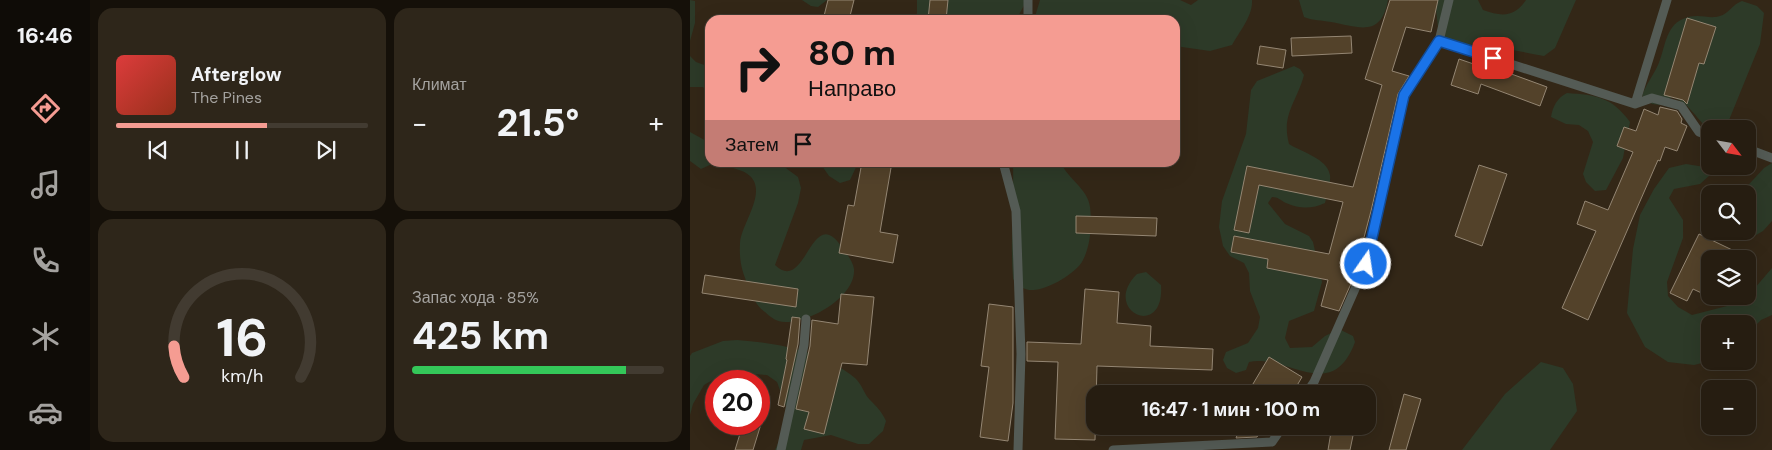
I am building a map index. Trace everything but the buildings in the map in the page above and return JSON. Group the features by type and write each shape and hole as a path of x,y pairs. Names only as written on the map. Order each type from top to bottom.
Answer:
{"lane":[{"path":"1028,0 1028,15"},
{"path":"1312,385 1366,264 1404,95 1439,41 1449,0"},
{"path":"1635,104 1667,0"},
{"path":"1439,41 1635,104 1652,98 1682,106 1701,133"},
{"path":"1756,152 1772,158"},
{"path":"1004,167 1016,211 1021,354 1018,450"},
{"path":"781,450 804,345 806,319"},
{"path":"1113,450 1274,446"}],"green space":[{"path":"690,0 695,1 695,23 690,41"},
{"path":"802,0 827,0 818,7 811,6"},
{"path":"917,0 1027,0 1019,15 916,15"},
{"path":"1040,0 1180,0 1191,5 1198,0 1252,0 1248,18 1232,45 1210,51 1180,47 1180,15 1036,15"},
{"path":"1299,0 1388,0 1385,12 1380,20 1374,25 1359,27 1304,17"},
{"path":"1435,0 1478,0 1483,10 1496,14 1508,14 1517,10 1526,0 1576,0 1555,48 1544,56 1445,41 1439,37"},
{"path":"1742,1 1757,6 1764,13 1760,44 1729,120 1701,120 1701,122 1688,107 1672,97 1660,105 1652,104 1642,96 1658,65 1666,39 1677,22 1694,16 1720,16"},
{"path":"690,56 696,62 705,65 705,89 703,87 690,87"},
{"path":"1294,66 1300,69 1304,75 1288,116 1287,134 1289,144 1324,164 1328,169 1330,178 1325,203 1311,207 1301,207 1272,197 1268,203 1285,224 1309,236 1313,242 1322,282 1314,311 1289,321 1285,338 1290,348 1312,347 1325,336 1339,329 1353,336 1355,342 1345,361 1334,370 1321,374 1263,361 1249,362 1246,370 1236,373 1227,368 1223,360 1226,352 1248,343 1258,328 1260,317 1250,291 1249,273 1244,263 1230,256 1223,246 1219,227 1222,201 1246,134 1251,90 1257,81"},
{"path":"1567,93 1595,96 1610,102 1630,122 1623,158 1606,190 1595,191 1586,182 1583,174 1593,142 1588,131 1579,125 1566,124 1551,117 1556,103"},
{"path":"690,132 705,140 705,167 701,169 690,161"},
{"path":"1772,163 1772,221 1763,231 1756,235 1756,185 1748,185 1764,168"},
{"path":"1686,164 1701,166 1701,175 1710,175 1700,184 1674,189 1669,198 1683,220 1683,238 1667,282 1668,296 1678,307 1692,315 1729,305 1756,305 1756,287 1772,268 1772,315 1761,320 1756,325 1756,315 1701,315 1701,363 1694,365 1668,362 1645,347 1627,313 1633,249 1640,215 1654,189 1669,168"},
{"path":"730,167 784,167 798,177 801,188 798,203 775,265 786,271 794,269 802,261 815,241 822,235 831,236 841,246 852,263 854,269 853,279 847,289 839,298 818,313 795,321 782,322 769,316 753,298 742,266 740,244 741,236 755,200 756,191 755,183 750,176"},
{"path":"823,167 856,167 850,180 840,183 829,176"},
{"path":"1013,167 1063,167 1082,189 1090,207 1090,234 1088,248 1083,260 1068,275 1045,288 1029,290 1023,288 1013,279"},
{"path":"1146,272 1161,285 1160,302 1154,312 1145,316 1129,309 1126,299 1128,287 1137,274"},
{"path":"737,340 769,343 799,350 829,361 857,380 868,398 883,415 886,421 883,431 869,444 858,444 831,435 804,440 801,450 775,450 785,428 788,412 777,382 770,377 770,370 705,370 705,384 693,404 690,415 690,356 692,353 723,341"},
{"path":"1541,362 1563,368 1573,384 1577,411 1550,450 1462,450 1505,394"}],"route":[{"path":"1366,264 1404,95 1439,41 1493,58"}]}
